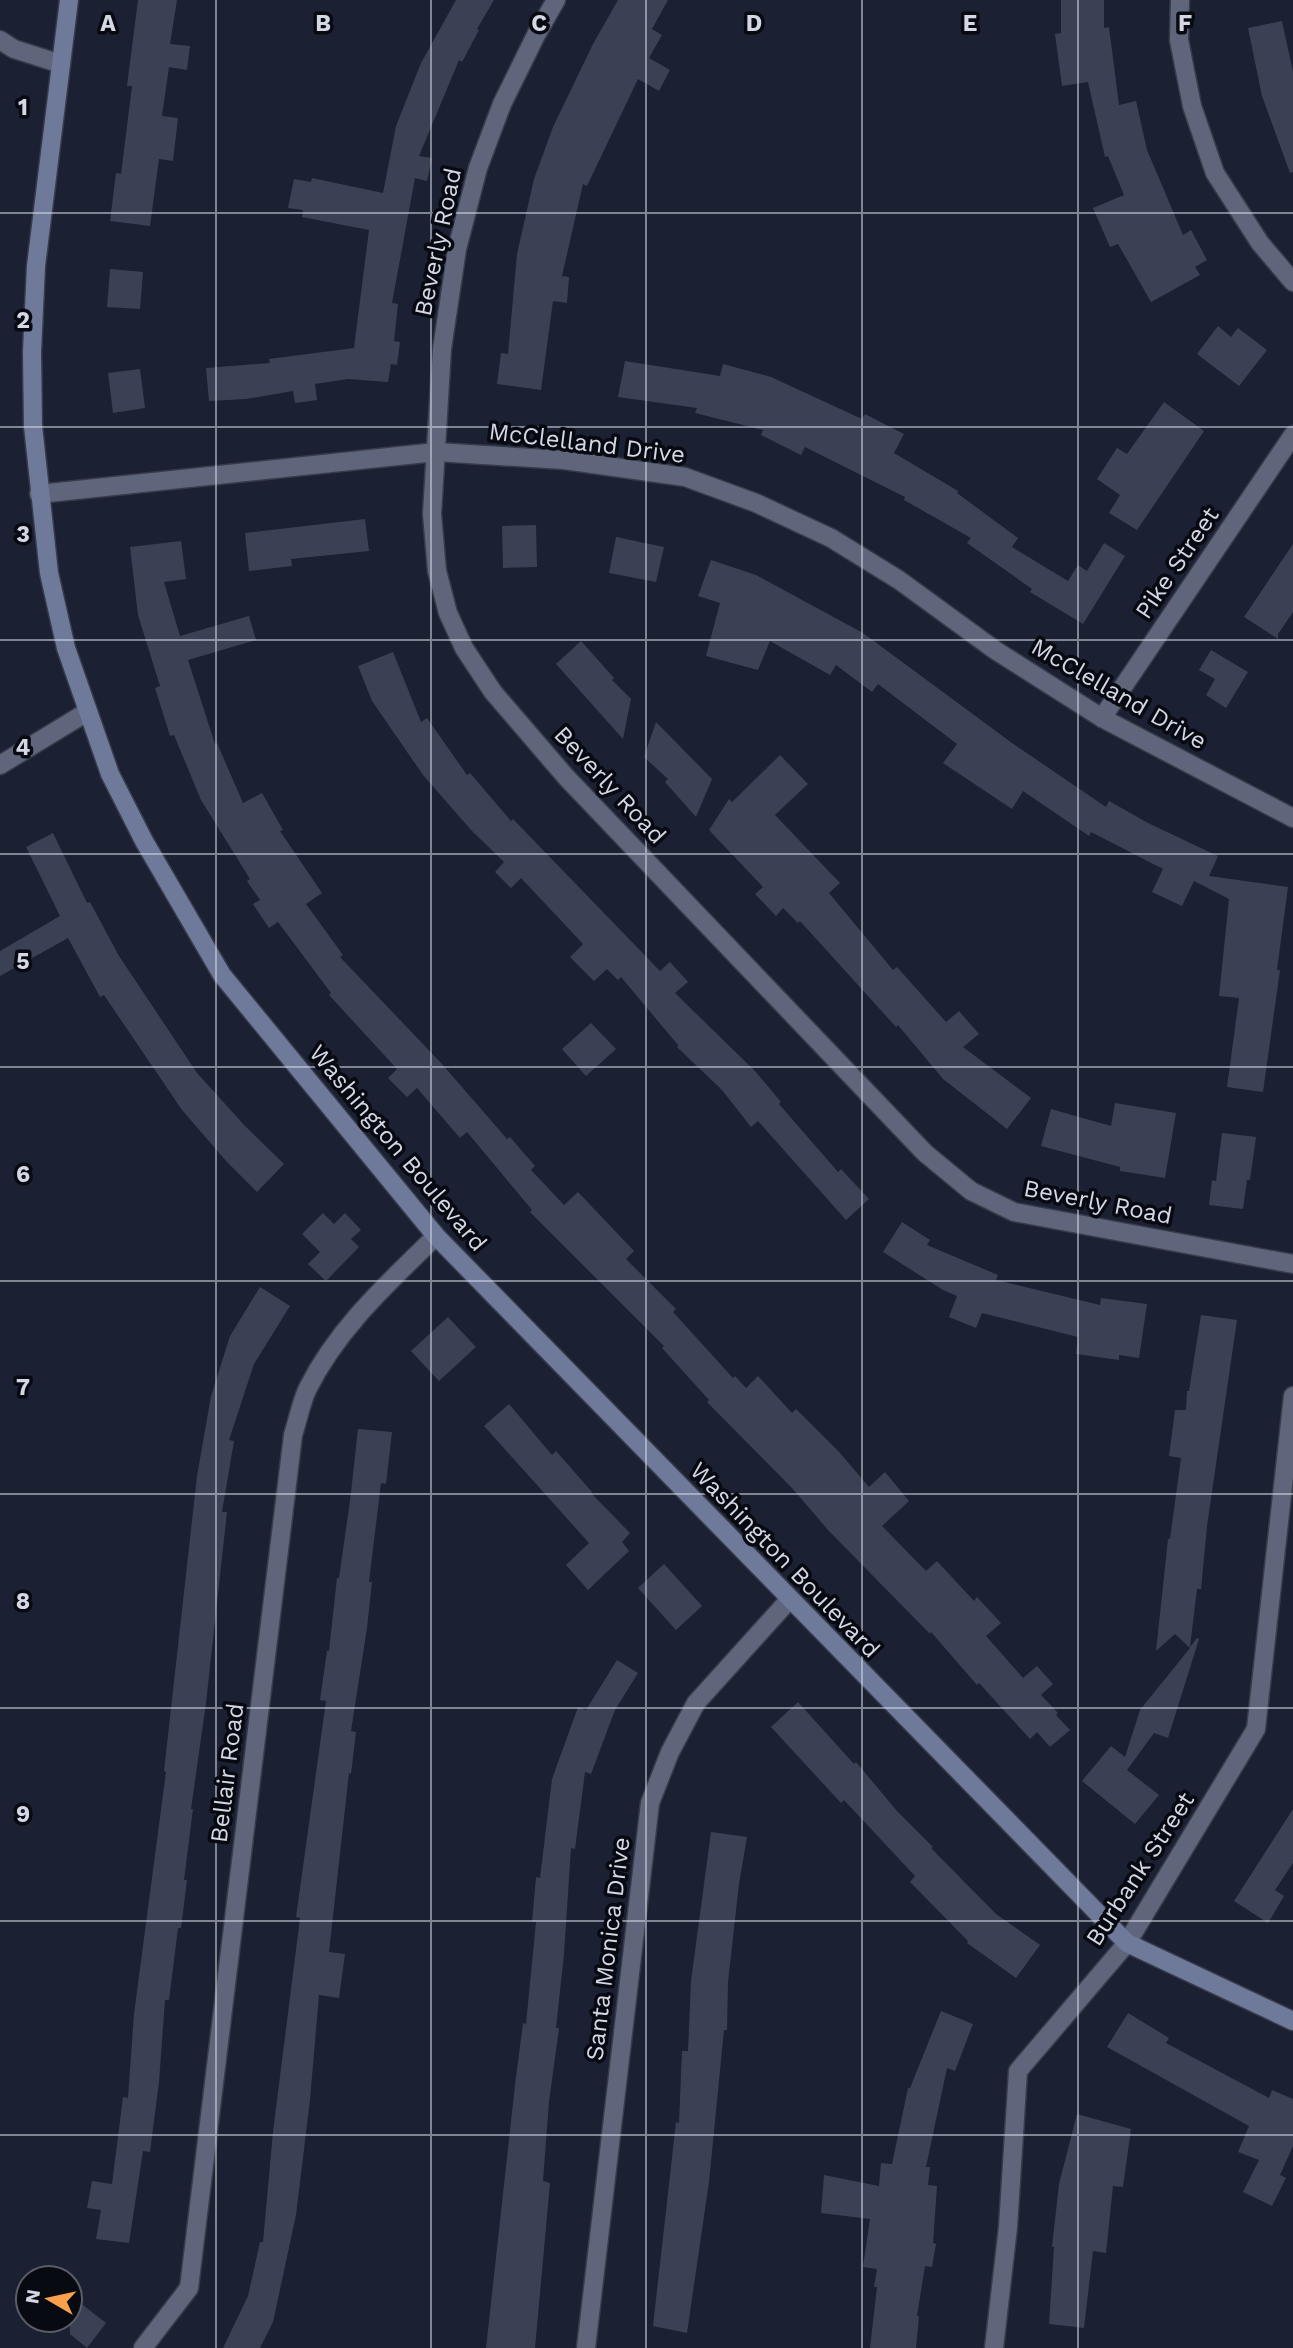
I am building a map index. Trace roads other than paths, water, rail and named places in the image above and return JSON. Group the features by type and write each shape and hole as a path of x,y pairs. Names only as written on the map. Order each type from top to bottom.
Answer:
{"street":[{"name":"Washington Boulevard","path":"69,0 36,266 32,352 33,426 50,573 65,648 110,774 144,841 222,975 436,1236 789,1600 1127,1942 1293,2021"},
{"name":"Beverly Road","path":"556,0 502,104 478,168 455,261 442,349 432,514 437,571 448,612 464,648 493,692 566,777 925,1153 971,1191 1014,1212 1293,1265"},
{"path":"1180,0 1179,40 1192,106 1215,173 1260,243 1293,282"},
{"path":"0,40 13,49 61,64"},
{"name":"Pike Street","path":"1102,718 1293,435"},
{"name":"McClelland Drive","path":"39,494 436,452 564,460 685,477 756,503 831,538 888,573 995,650 1102,718 1293,818"},
{"path":"0,765 88,712"},
{"name":"Bellair Road","path":"143,2348 189,2288 293,1435 307,1390 333,1346 366,1304 436,1236"},
{"name":"Burbank Street","path":"994,2348 1008,2227 1018,2071 1127,1942 1256,1729 1293,1396"},
{"name":"Santa Monica Drive","path":"586,2348 650,1803 670,1752 696,1703 789,1600"}]}
